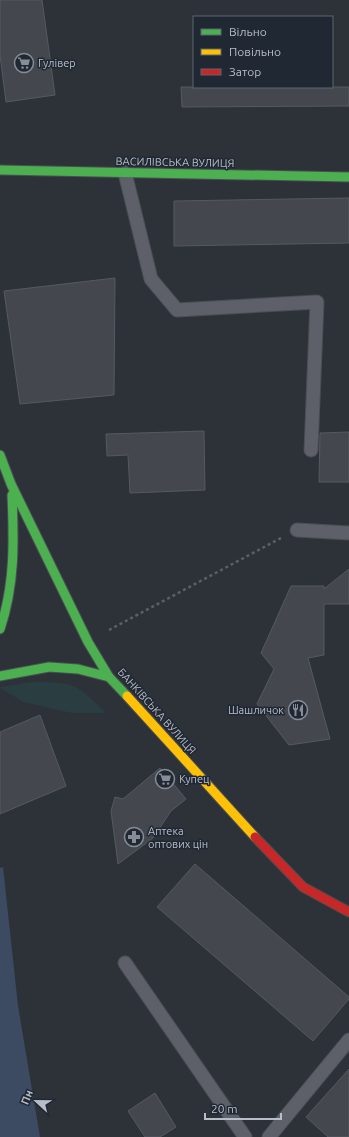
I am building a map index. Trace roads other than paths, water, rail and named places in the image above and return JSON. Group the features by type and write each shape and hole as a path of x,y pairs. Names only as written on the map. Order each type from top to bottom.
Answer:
{"street":[{"name":"ВАСИЛІВСЬКА ВУЛИЦЯ","path":"0,170 349,177"},
{"name":"БАНКІВСЬКА ВУЛИЦЯ","path":"0,455 11,484 88,642 109,677 222,802 303,887 349,912"},
{"path":"0,628 11,591 14,554 11,484"},
{"path":"0,676 49,667 78,669 109,677"},
{"path":"303,887 334,894"}],"lane":[{"path":"125,173 151,279 177,310 317,302 311,450"},
{"path":"297,530 349,533"},
{"path":"124,963 245,1137"},
{"path":"268,1137 349,1040"}],"water":[{"path":"3,867 18,1006 40,1137 0,1137 0,868"}],"place":[{"name":"Гулівер","path":"24,63"},
{"name":"Шашличок","path":"298,710"},
{"name":"Купец","path":"165,779"},
{"name":"Аптека оптових цін","path":"134,837"}]}
